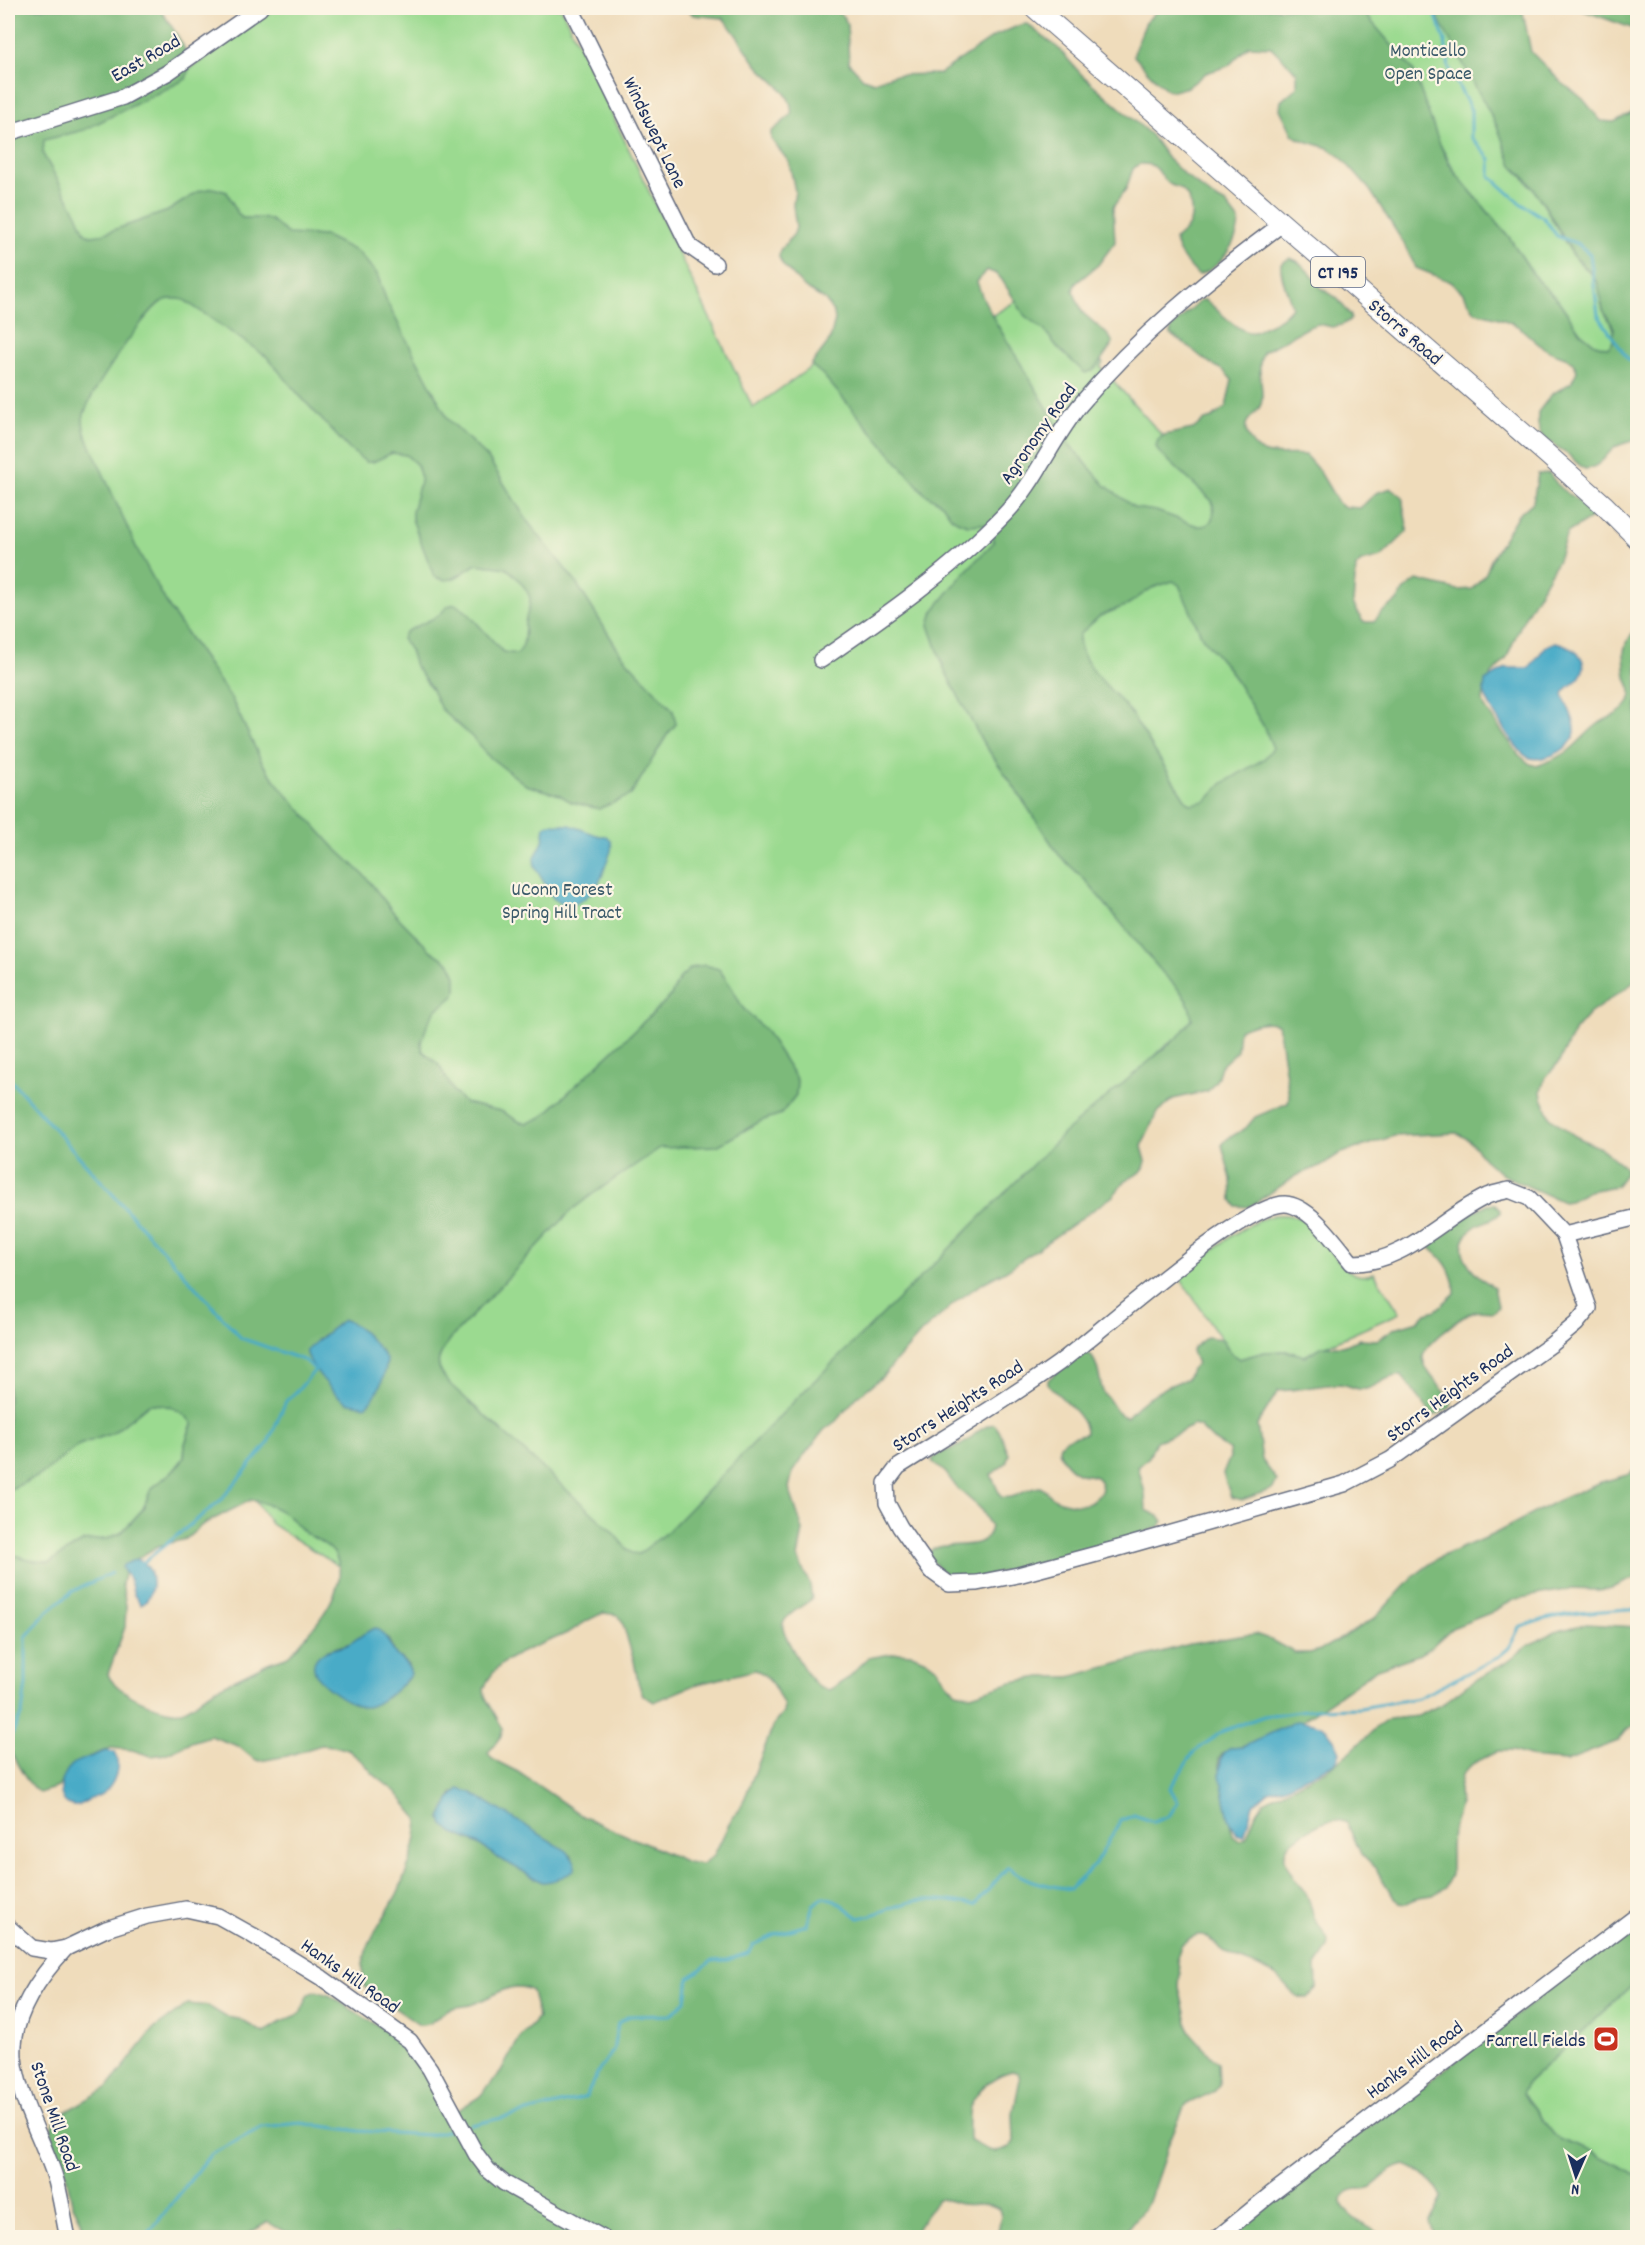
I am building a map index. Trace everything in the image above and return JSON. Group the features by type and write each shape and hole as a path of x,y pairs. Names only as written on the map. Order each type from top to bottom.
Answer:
{"main road":[{"name":"Storrs Road","path":"1035,8 1549,456 1638,539"}],"street":[{"name":"East Road","path":"8,133 123,97 166,73 260,8"},
{"name":"Windswept Lane","path":"571,8 689,246 715,264"},
{"name":"Agronomy Road","path":"821,660 947,568 974,545 1007,511 1078,408 1118,361 1220,269 1282,224"},
{"name":"Storrs Heights Road","path":"1509,1190 1529,1198 1564,1235 1589,1308 1576,1324 1552,1344 1390,1460 1344,1484 1119,1548 1018,1575 977,1583 949,1584 931,1571 900,1527 887,1503 886,1483 898,1467 1001,1404 1062,1360 1199,1251 1265,1208 1286,1204 1307,1212 1352,1263 1369,1263 1394,1254 1487,1196 1509,1190"},
{"path":"1564,1235 1638,1217"},
{"name":"Hanks Hill Road","path":"32,1948 51,1951 66,1948 106,1929 137,1919 186,1909 218,1916 322,1978 410,2042 430,2069 476,2154 488,2170 504,2183 603,2238"},
{"name":"Hanks Hill Road","path":"1217,2238 1255,2206 1638,1915"},
{"path":"8,1927 32,1948 39,1960 40,1977"},
{"name":"Stone Mill Road","path":"66,1948 40,1977 18,2028 15,2059 22,2093 56,2181 68,2238"}],"green space":[{"path":"8,8 157,8 162,12 178,35 186,53 188,70 186,79 84,130 44,140 43,154 77,214 85,233 92,236 99,235 168,211 199,191 213,188 227,192 242,218 271,220 288,234 325,236 358,252 377,274 387,302 448,419 488,458 528,522 575,581 621,654 673,710 676,724 631,795 599,809 571,802 560,795 526,785 487,755 473,738 441,709 402,639 405,632 438,616 448,606 455,604 467,612 503,652 517,654 523,643 530,603 530,597 525,588 505,568 477,564 452,579 441,579 434,576 412,519 421,478 417,465 406,455 392,453 373,462 366,462 349,449 267,357 181,299 161,302 153,309 104,376 86,409 83,419 85,433 137,549 170,609 231,698 263,764 281,788 333,846 366,877 394,913 430,950 450,963 456,976 456,991 453,997 435,1011 421,1043 423,1051 439,1065 454,1092 465,1103 501,1111 520,1122 528,1123 542,1117 670,997 680,978 691,968 705,965 719,969 743,1008 765,1030 797,1081 796,1095 781,1114 761,1121 717,1146 660,1148 572,1210 452,1337 442,1351 438,1362 441,1373 452,1386 611,1530 632,1553 639,1554 669,1530 810,1385 1064,1133 1179,1036 1192,1019 1189,1005 1181,992 1085,880 1059,855 982,741 945,671 929,625 933,611 964,573 994,542 992,532 983,524 968,525 957,521 951,517 942,504 925,494 823,375 811,365 830,340 835,320 834,313 825,300 805,288 783,265 779,257 780,250 794,234 796,227 793,205 795,191 789,162 771,139 771,132 791,115 791,106 784,92 754,61 723,18 693,15 687,8 832,8 844,17 847,24 849,63 863,78 874,82 893,75 939,74 995,36 1027,24 1058,48 1081,74 1151,135 1168,159 1185,175 1226,204 1239,221 1236,237 1220,261 1198,275 1181,255 1175,239 1186,229 1191,220 1188,197 1180,188 1168,183 1151,165 1139,164 1133,169 1126,189 1113,207 1115,242 1098,265 1075,284 1073,291 1083,313 1109,336 1113,343 1092,371 1085,373 1058,348 1044,330 1025,316 997,274 986,270 977,282 995,321 1069,444 1105,485 1135,508 1156,511 1198,526 1207,524 1212,519 1214,511 1212,501 1159,452 1156,446 1158,440 1164,435 1193,429 1226,407 1232,380 1224,371 1171,335 1171,328 1201,300 1205,300 1235,325 1248,332 1256,332 1278,320 1292,307 1281,270 1281,264 1290,258 1310,273 1321,288 1337,298 1351,319 1342,325 1332,327 1318,324 1308,327 1263,352 1260,363 1262,403 1247,422 1246,431 1255,447 1267,454 1305,455 1320,472 1339,504 1345,507 1360,508 1376,493 1391,488 1403,497 1407,532 1381,557 1361,562 1356,567 1353,603 1363,622 1374,622 1380,614 1398,600 1403,591 1417,580 1458,590 1472,589 1486,573 1491,560 1517,516 1533,502 1538,474 1549,473 1560,488 1576,499 1591,515 1591,518 1567,533 1558,560 1523,620 1506,659 1491,675 1485,687 1483,701 1485,708 1519,755 1530,764 1537,766 1556,758 1571,749 1598,724 1626,706 1631,692 1626,677 1624,649 1637,625 1637,980 1589,1014 1575,1030 1559,1062 1545,1078 1541,1091 1551,1118 1575,1136 1602,1149 1625,1167 1625,1174 1616,1186 1589,1191 1570,1201 1563,1202 1503,1175 1487,1162 1469,1140 1457,1133 1394,1136 1339,1154 1322,1165 1296,1176 1249,1207 1236,1206 1232,1200 1231,1179 1222,1145 1227,1139 1246,1128 1255,1117 1288,1103 1289,1096 1278,1024 1264,1022 1248,1026 1239,1030 1237,1051 1221,1066 1217,1079 1208,1091 1173,1099 1157,1113 1142,1147 1146,1161 1140,1173 1126,1180 1113,1196 1007,1270 981,1284 957,1301 921,1333 882,1377 856,1398 836,1421 824,1430 799,1462 792,1475 789,1488 803,1530 798,1558 810,1585 812,1599 788,1616 783,1623 783,1628 795,1654 812,1680 822,1689 829,1690 847,1679 868,1658 897,1653 912,1654 938,1669 956,1692 971,1695 1012,1682 1041,1677 1070,1677 1190,1644 1255,1634 1295,1653 1310,1653 1323,1649 1374,1619 1414,1576 1438,1558 1494,1534 1557,1501 1598,1483 1627,1475 1637,1469 1637,1577 1612,1588 1570,1589 1516,1599 1490,1613 1452,1628 1430,1648 1418,1655 1377,1669 1299,1723 1223,1753 1219,1758 1219,1766 1225,1780 1233,1836 1240,1841 1246,1838 1256,1813 1264,1801 1326,1770 1389,1719 1418,1716 1444,1703 1467,1685 1505,1663 1529,1645 1555,1632 1585,1624 1637,1627 1637,1724 1627,1730 1618,1741 1566,1761 1539,1759 1513,1751 1498,1751 1472,1764 1462,1775 1459,1789 1460,1804 1452,1832 1451,1875 1445,1887 1433,1895 1419,1897 1407,1903 1394,1898 1376,1869 1361,1854 1347,1823 1332,1820 1325,1822 1289,1843 1285,1850 1286,1865 1308,1898 1314,1917 1329,1942 1328,1948 1316,1966 1317,1987 1308,1998 1295,1994 1271,1973 1227,1953 1206,1936 1196,1935 1181,1945 1177,1958 1180,1973 1179,1987 1189,2031 1218,2063 1219,2085 1215,2091 1189,2103 1184,2108 1170,2140 1149,2202 1122,2237 997,2237 1001,2216 999,2209 989,2205 961,2204 938,2199 917,2228 920,2238 407,2238 395,2233 383,2237 323,2238 294,2234 268,2222 243,2237 68,2237 81,2230 82,2223 72,2203 65,2169 55,2149 51,2128 58,2116 107,2088 154,2029 188,2004 208,2006 226,2017 239,2019 264,2033 300,2014 309,1994 316,1991 329,1995 398,2039 411,2056 417,2059 436,2088 442,2108 448,2112 455,2112 479,2097 498,2076 519,2039 538,2018 532,1991 516,1987 508,1988 470,2005 455,2007 443,2012 431,2022 419,2025 365,1987 363,1974 367,1949 405,1875 414,1847 418,1819 396,1792 348,1750 321,1745 287,1756 260,1761 238,1746 210,1736 165,1754 151,1756 132,1750 111,1748 84,1759 71,1770 58,1787 39,1793 25,1777 8,1748 8,1553 35,1561 50,1562 84,1541 106,1539 121,1533 143,1509 151,1489 175,1469 184,1458 185,1444 192,1424 174,1408 149,1404 113,1433 79,1445 39,1476 8,1490","holes":["1173,581 1179,585 1202,637 1230,671 1264,727 1273,748 1264,759 1223,783 1206,801 1191,804 1185,799 1130,712 1090,667 1080,646 1079,635 1100,616 1127,605 1152,588","344,1320 361,1330 381,1351 318,1339","251,1500 256,1501 284,1513 302,1530 328,1546 339,1564 339,1576 337,1588 325,1612 290,1654 215,1689 186,1709 173,1711 152,1706 129,1694 119,1688 108,1674 125,1627 126,1606 122,1584 128,1564 158,1546 186,1539 202,1525","604,1613 618,1615 622,1621 643,1695 654,1702 694,1685 755,1670 765,1675 784,1706 783,1713 774,1724 742,1805 730,1822 714,1855 702,1864 687,1862 584,1817 518,1772 492,1759 488,1753 501,1736 503,1729 485,1696 484,1689 490,1677 498,1667 521,1652 559,1637","388,1639 396,1655 408,1664 407,1680 386,1698 323,1652 347,1644","453,1793 472,1793 572,1856 516,1867 443,1825 441,1818","1012,2071 1018,2073 1020,2079 1013,2114 1014,2142 1003,2151 998,2152 969,2140 969,2123 973,2100 987,2084"]},
{"name":"UConn Forest Spring Hill Tract","path":"276,8 561,8 753,408 824,358 855,399 1031,292 1103,363 1100,366 1227,508 1407,885 1165,1046 710,1496 602,1587 462,1643 271,1524 241,1480 8,654 8,144 161,89"},
{"path":"1160,8 1360,8 1413,70 1439,142 1457,175 1509,237 1537,280 1558,300 1580,332 1595,344 1608,348 1613,342 1614,328 1603,310 1598,283 1574,256 1528,181 1512,165 1497,126 1439,20 1435,8 1522,8 1531,52 1561,82 1583,99 1601,121 1614,122 1632,113 1637,101 1637,439 1615,447 1598,464 1585,469 1548,441 1539,428 1538,412 1552,394 1571,383 1577,371 1571,361 1544,348 1514,324 1475,312 1463,293 1451,282 1416,268 1403,242 1370,190 1340,156 1328,148 1293,135 1280,109 1281,101 1297,87 1297,73 1271,47 1249,46 1228,66 1206,73 1188,87 1173,91 1166,89 1134,56 1146,22"},
{"name":"Monticello Open Space","path":"1360,8 1464,8 1516,170 1533,189 1574,256 1592,275 1599,287 1602,306 1615,336 1608,348 1595,344 1580,332 1558,300 1537,280 1509,237 1457,175 1371,21"},
{"path":"1576,8 1637,8 1637,30"},
{"path":"1488,1204 1495,1204 1500,1209 1500,1213 1495,1218 1476,1226 1467,1234 1463,1242 1463,1251 1471,1267 1494,1287 1498,1307 1493,1312 1476,1311 1468,1314 1435,1339 1428,1346 1423,1358 1431,1376 1452,1401 1450,1408 1433,1415 1401,1376 1392,1377 1366,1389 1339,1384 1278,1391 1257,1425 1262,1460 1277,1480 1273,1489 1242,1500 1231,1497 1223,1474 1230,1457 1229,1450 1213,1440 1200,1427 1193,1425 1156,1441 1149,1457 1138,1466 1145,1493 1146,1510 1159,1516 1163,1521 1159,1527 1104,1547 977,1578 958,1578 949,1575 931,1560 930,1551 938,1547 974,1544 987,1536 991,1527 980,1508 957,1488 946,1473 932,1461 937,1455 961,1445 989,1425 994,1424 997,1427 1009,1454 1006,1463 991,1475 1001,1497 1011,1497 1040,1487 1058,1500 1088,1504 1101,1492 1102,1486 1097,1478 1074,1471 1060,1454 1060,1445 1064,1441 1086,1433 1082,1420 1048,1384 1048,1380 1069,1360 1085,1351 1090,1355 1096,1365 1104,1394 1119,1414 1127,1417 1154,1394 1187,1379 1191,1369 1197,1364 1193,1348 1207,1337 1222,1339 1231,1353 1239,1359 1265,1352 1286,1351 1305,1356 1323,1346 1343,1346 1360,1339 1377,1340 1395,1328 1418,1321 1426,1313 1436,1310 1455,1293 1448,1269 1441,1257 1428,1245 1439,1232"},
{"path":"1274,1215 1290,1215 1306,1221 1344,1267 1363,1276 1374,1273 1400,1313 1305,1356 1286,1351 1265,1352 1239,1359 1231,1353 1179,1277 1236,1233"},
{"path":"149,1404 174,1408 192,1424 185,1444 184,1458 175,1469 151,1489 143,1509 121,1533 106,1539 84,1541 50,1562 35,1561 8,1553 8,1490"},
{"path":"1637,1923 1637,1981 1527,2083 1522,2093 1555,2136 1637,2174 1637,2237 1435,2237 1430,2222 1442,2197 1427,2178 1405,2165 1391,2171 1371,2187 1348,2192 1343,2198 1343,2205 1347,2212 1386,2237 1227,2238 1260,2210"},
{"name":"Farrell Fields","path":"1637,1981 1637,2183 1555,2136 1522,2093 1527,2083"}],"water":[{"path":"1555,642 1567,646 1582,659 1583,671 1563,694 1574,720 1574,736 1565,748 1552,756 1530,758 1518,748 1496,716 1484,690 1485,681 1506,668 1529,668 1546,646"},
{"path":"549,824 570,825 599,836 606,836 611,841 610,853 595,889 572,905 560,903 553,898 535,867 534,859 543,842 545,826"},
{"path":"343,1320 368,1337 387,1361 377,1392 365,1406 347,1402 337,1394 316,1370 307,1355 309,1348"},
{"path":"136,1559 147,1567 152,1580 150,1594 141,1605 122,1568 123,1565"},
{"path":"375,1628 385,1636 396,1655 409,1667 411,1674 384,1699 371,1706 359,1706 341,1697 323,1683 314,1668 315,1661 321,1654 347,1645"},
{"path":"1296,1721 1313,1723 1325,1728 1333,1737 1340,1752 1337,1760 1285,1787 1269,1791 1253,1805 1244,1836 1237,1834 1229,1819 1220,1775 1221,1758 1231,1748 1243,1747"},
{"path":"106,1751 115,1752 117,1757 117,1769 111,1785 101,1794 79,1806 68,1804 61,1794 64,1775 72,1765"},
{"path":"459,1789 472,1793 567,1851 575,1862 575,1869 560,1878 542,1882 477,1843 456,1834 443,1825 441,1818 450,1799"}],"waterway":[{"path":"1433,8 1445,41 1449,68 1471,110 1471,137 1490,159 1490,176 1520,203 1544,218 1557,236 1578,244 1590,254 1598,315 1627,358 1638,367"},
{"path":"8,1077 241,1338 306,1361 315,1370"},
{"path":"140,1565 220,1501 267,1445 286,1401 315,1370"},
{"path":"8,1740 22,1713 26,1684 26,1637 46,1613 73,1591 112,1573"},
{"path":"471,2125 586,2097 599,2070 613,2051 618,2023 629,2016 671,2015 686,2000 689,1978 712,1961 727,1960 748,1953 753,1945 777,1934 807,1925 813,1905 824,1897 835,1900 859,1918 922,1900 975,1905 1008,1867 1030,1880 1070,1889 1094,1866 1120,1821 1134,1815 1154,1822 1169,1816 1178,1802 1170,1788 1194,1752 1223,1731 1264,1716 1314,1709 1360,1708 1418,1698 1497,1658 1509,1648 1519,1628 1564,1615 1638,1608"},
{"path":"145,2238 210,2155 262,2127 300,2123 359,2131 429,2135 454,2129"}],"place":[{"name":"Farrell Fields","path":"1606,2039"}]}
